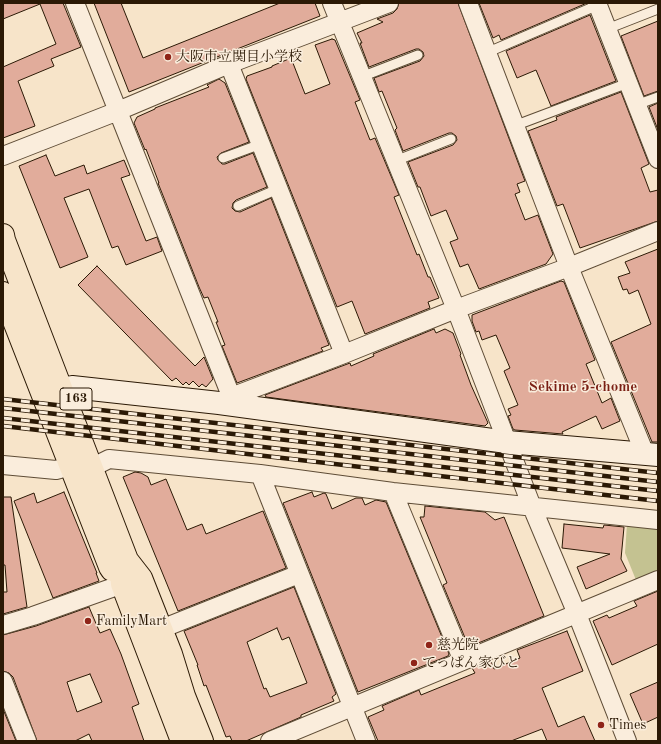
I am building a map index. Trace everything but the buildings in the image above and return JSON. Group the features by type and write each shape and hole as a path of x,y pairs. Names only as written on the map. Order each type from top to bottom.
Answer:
{"highway":[{"name":"163","path":"3,224 12,236 138,556 132,581"},
{"name":"163","path":"3,235 127,560 132,581 182,741"},
{"name":"163","path":"3,271 21,308 120,563 161,629 171,654 184,696 202,741"},
{"name":"163","path":"3,293 110,567 132,581"}],"street":[{"path":"75,3 233,401"},
{"path":"332,3 456,309 532,507 577,614 627,741"},
{"path":"3,156 118,111 229,64 390,3"},
{"path":"233,401 507,442 561,448 651,454 569,267 468,3"},
{"path":"597,4 658,159"},
{"path":"229,64 344,354"},
{"path":"72,387 219,403 233,401 456,309 569,267 658,231"},
{"path":"101,463 109,458 260,474 393,492 658,520"},
{"path":"3,465 56,470 71,466"},
{"path":"260,474 366,741"},
{"path":"393,492 464,661"},
{"path":"161,629 299,574"},
{"path":"270,741 658,580"},
{"path":"3,625 132,581"},
{"path":"3,680 27,741"}],"lane":[{"path":"486,53 597,4"},
{"path":"607,29 658,9"},
{"path":"361,77 418,55"},
{"path":"514,126 628,83"},
{"path":"636,105 658,97"},
{"path":"395,161 451,139"},
{"path":"223,158 261,144"},
{"path":"238,206 278,189"}],"shaded area":[{"path":"627,524 658,527 658,576 638,585 625,553"}],"railway":[{"path":"3,399 658,473"},
{"path":"3,408 658,482"},
{"path":"3,418 658,491"},
{"path":"3,426 658,501"}],"place":[{"name":"大阪市立関目小学校","path":"168,57"},
{"name":"FamilyMart","path":"88,621"},
{"name":"慈光院","path":"429,645"},
{"name":"てっぱん家びと","path":"414,663"},
{"name":"Times","path":"601,725"}],"district":[{"name":"Sekime 5-chome","path":"583,387"}]}
